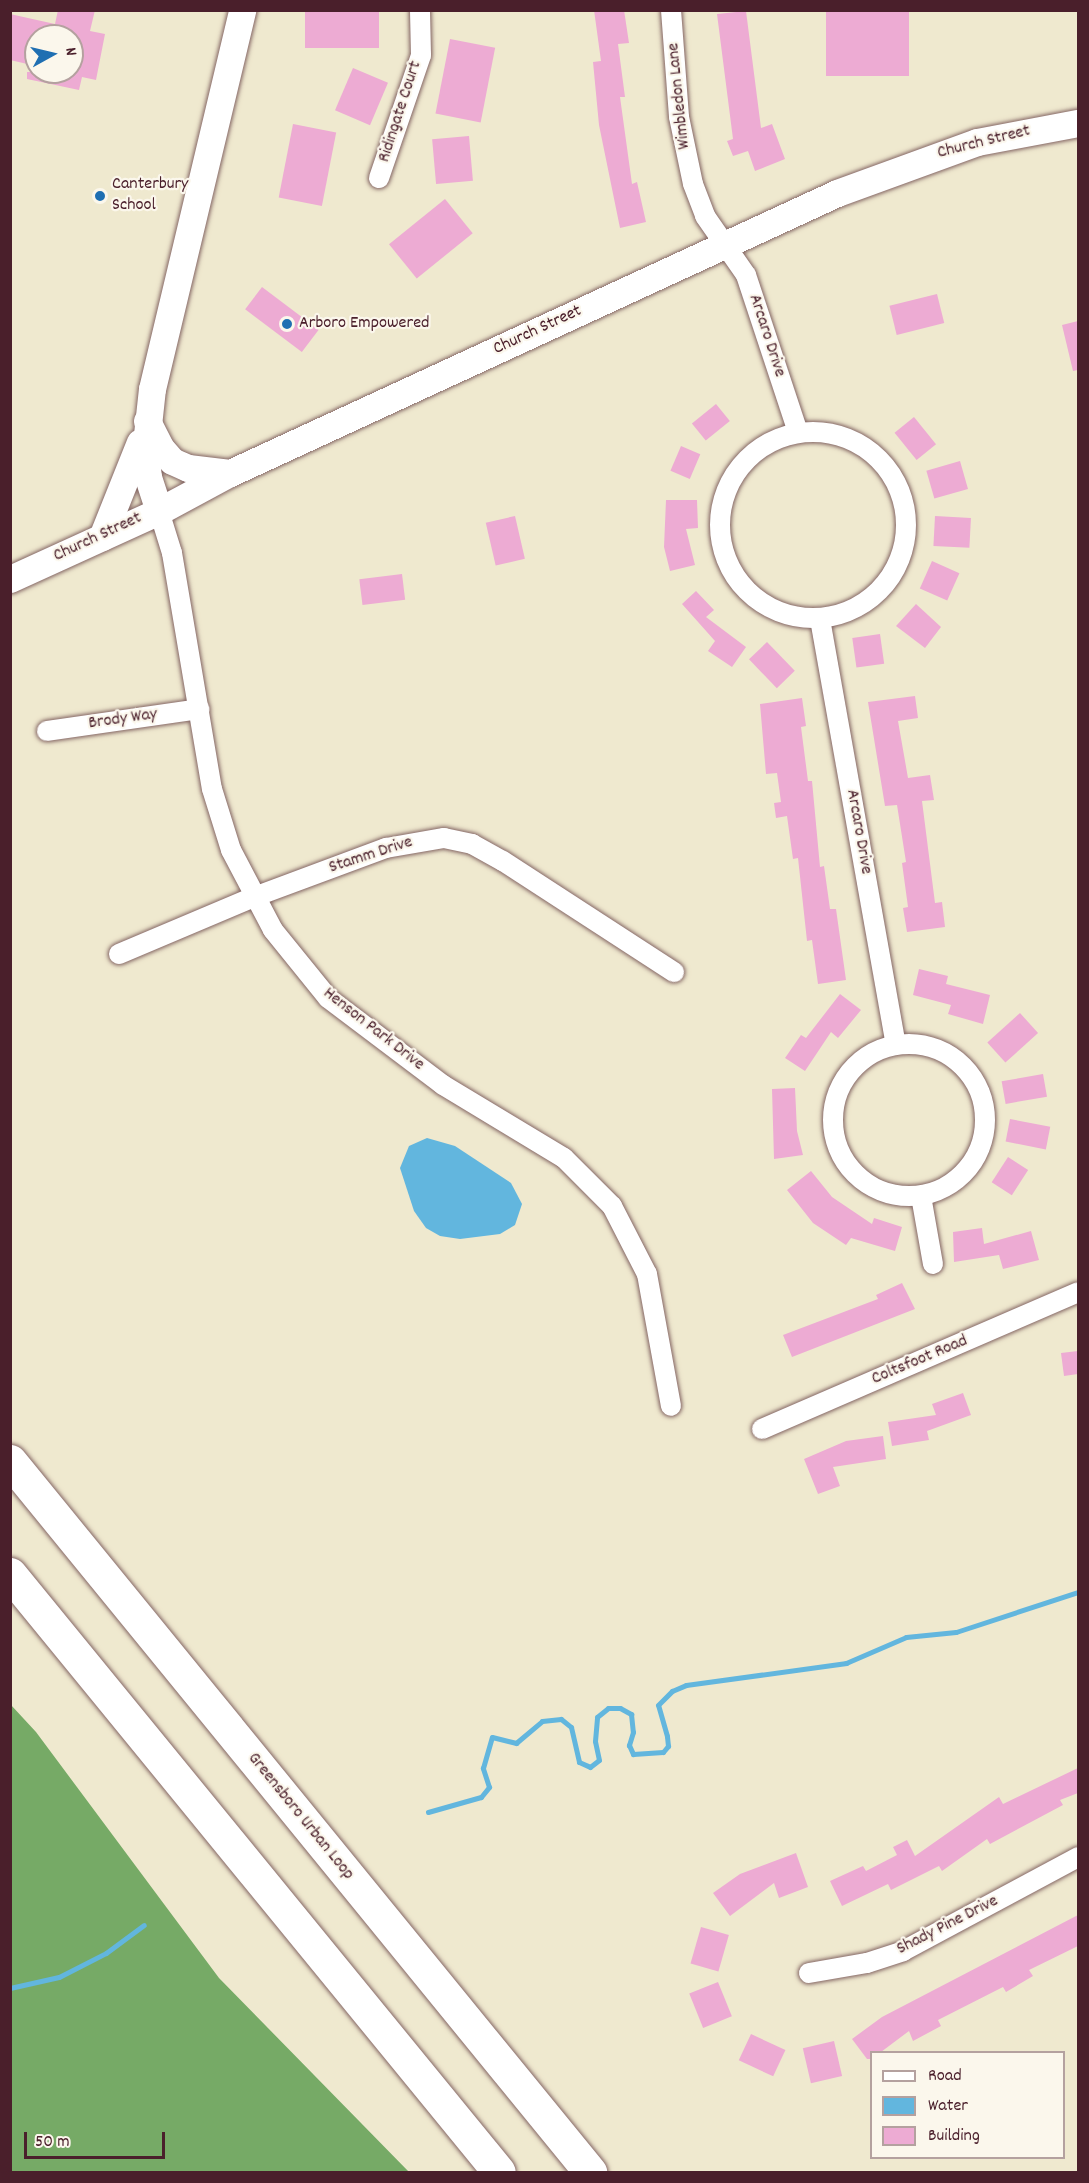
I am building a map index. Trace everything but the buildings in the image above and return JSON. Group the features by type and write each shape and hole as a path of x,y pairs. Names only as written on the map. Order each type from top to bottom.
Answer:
{"highway":[{"name":"Greensboro Urban Loop","path":"10,1461 590,2172"},
{"path":"10,1574 500,2172"}],"street":[{"path":"102,537 125,487 147,421 242,10"},
{"name":"Ridingate Court","path":"380,178 421,56 420,10"},
{"name":"Wimbledon Lane","path":"671,10 684,148 705,216 725,245"},
{"name":"Church Street","path":"10,579 159,511 230,473 725,245 933,156 1022,131 1078,123"},
{"name":"Arcaro Drive","path":"725,245 746,275 798,432"},
{"path":"147,421 160,447 172,460 188,468 230,473"},
{"path":"147,421 148,477 159,511"},
{"path":"798,432 828,432 856,442 880,460 897,485 906,514 904,545 894,573 874,596 849,612 820,619 788,616 759,603 736,580 722,552 719,520 726,489 743,462 768,442 798,432"},
{"name":"Henson Park Drive","path":"159,511 172,553 199,710 204,753 221,820 254,897 295,962 328,998 443,1085 564,1158 612,1206 647,1274 671,1406"},
{"name":"Arcaro Drive","path":"820,619 896,1044"},
{"name":"Brody Way","path":"47,732 199,710"},
{"name":"Stamm Drive","path":"119,954 254,897 386,848 444,838 471,844 503,861 674,972"},
{"path":"896,1044 926,1045 953,1058 974,1080 984,1107 983,1137 971,1165 949,1185 921,1196 891,1195 864,1183 844,1161 833,1132 834,1102 846,1075 868,1055 896,1044"},
{"path":"921,1196 933,1264"},
{"name":"Coltsfoot Road","path":"762,1429 1078,1292"},
{"name":"Shady Pine Drive","path":"809,1973 867,1963 903,1951 1078,1857"}],"green space":[{"path":"11,1705 36,1732 219,1978 409,2172 11,2172"}],"water":[{"path":"427,1138 455,1146 511,1183 522,1204 515,1225 500,1234 460,1239 440,1236 426,1228 414,1211 400,1168 409,1146"}],"waterway":[{"path":"428,1812 481,1797 489,1787 483,1768 492,1737 516,1743 542,1721 561,1719 571,1727 579,1762 590,1767 599,1760 595,1741 597,1717 608,1708 620,1708 631,1714 633,1732 629,1745 633,1754 663,1752 668,1746 667,1736 658,1705 672,1691 686,1685 846,1663 906,1637 956,1632 1078,1592"},
{"path":"10,1988 59,1977 106,1953 144,1925"}],"place":[{"name":"Canterbury School","path":"100,196"},
{"name":"Arboro Empowered","path":"287,324"}]}
